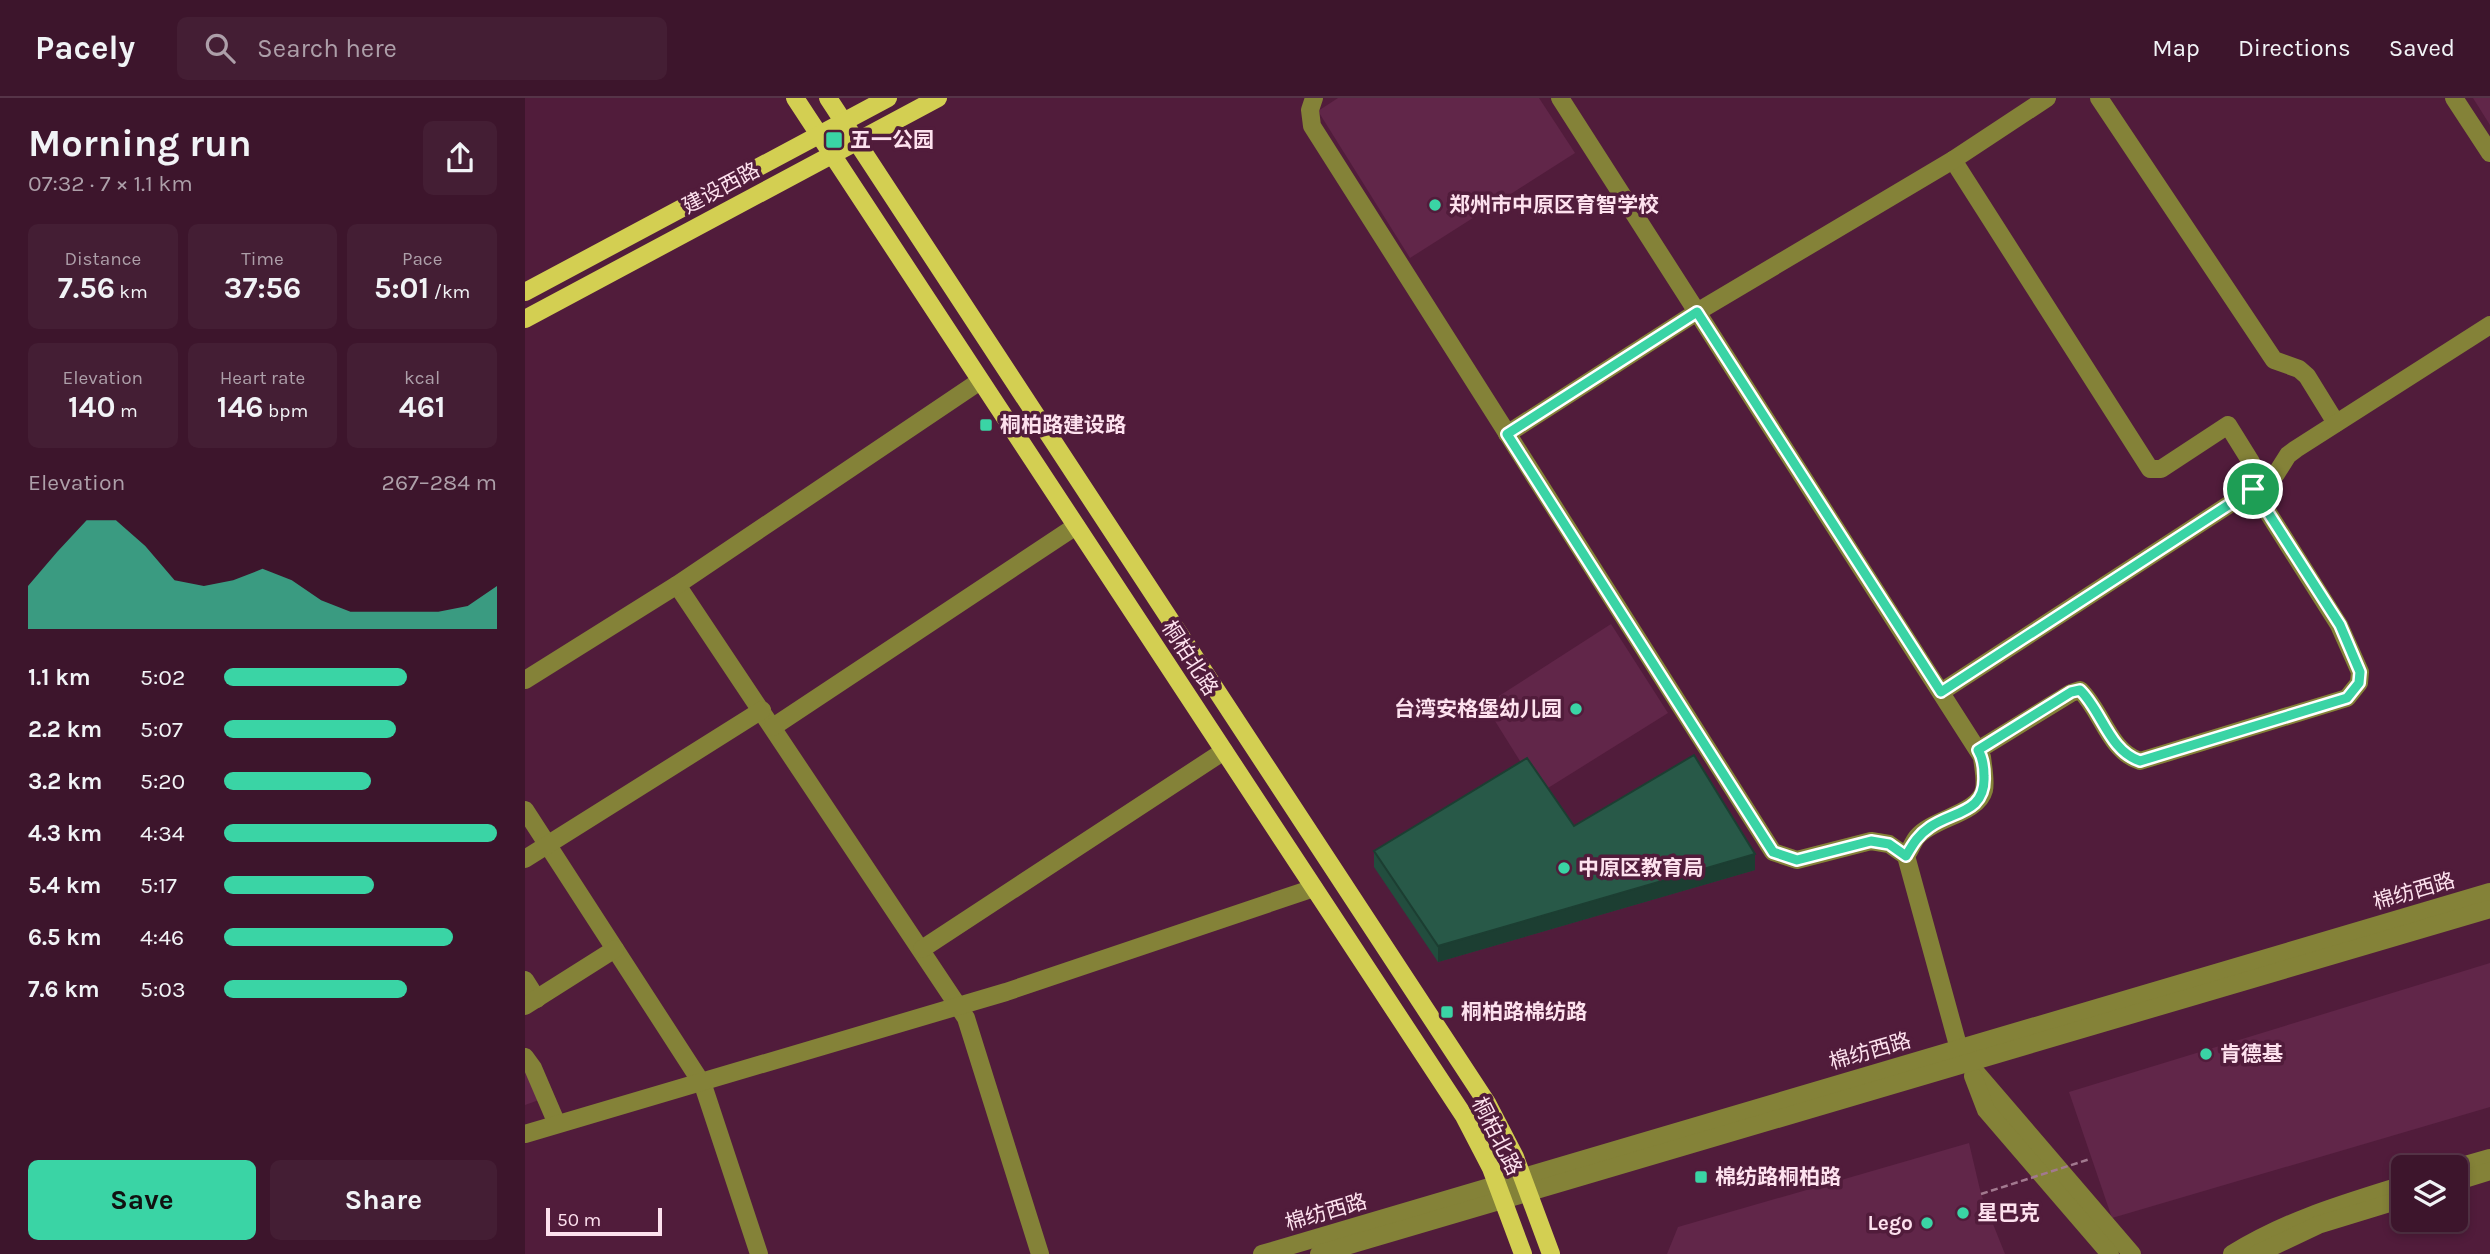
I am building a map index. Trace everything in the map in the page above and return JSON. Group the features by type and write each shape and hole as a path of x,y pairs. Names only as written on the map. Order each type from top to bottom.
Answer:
{"main road":[{"name":"桐柏北路","path":"795,98 1464,1116 1500,1192 1523,1254"},
{"name":"桐柏北路","path":"828,98 1487,1102 1515,1157 1551,1254"},
{"name":"建设西路","path":"525,292 888,98"},
{"name":"建设西路","path":"525,319 938,98"}],"street":[{"path":"1314,98 1310,110 1311,126 1773,852 1797,860 1871,841 1889,844 1906,856 1964,1056 1986,1110 2111,1254"},
{"path":"1560,98 1982,757 1984,789 1981,799 1917,836 1906,856"},
{"path":"1507,434 1697,312 1953,159 2047,98"},
{"path":"2099,98 2274,360 2299,369 2307,376 2336,423"},
{"path":"2454,98 2490,153"},
{"path":"1953,159 2150,469 2161,469 2228,425 2251,462 2253,489 2340,625 2360,672 2359,683 2347,698 2140,761 2130,758 2120,749 2080,690 2071,692 1978,750"},
{"path":"1941,692 2276,474 2288,455 2296,449 2490,325"},
{"path":"525,680 677,585 980,381"},
{"path":"773,727 1076,526"},
{"path":"677,585 959,1005 966,1018 1040,1254"},
{"path":"525,859 762,710"},
{"path":"922,949 1224,751"},
{"path":"525,810 701,1081 759,1254"},
{"path":"525,1134 959,1005 1314,888"},
{"name":"棉纺西路","path":"1964,1056 2490,892"},
{"name":"棉纺西路","path":"1262,1254 1526,1185 1964,1056 2490,909"},
{"path":"525,980 531,1002 615,949"},
{"path":"1964,1056 2132,1254"},
{"path":"525,1057 533,1068 557,1124"},
{"path":"2468,1164 2490,1158"},
{"path":"2468,1178 2490,1171"},
{"path":"2232,1254 2274,1230 2313,1213 2391,1189"},
{"name":"棉纺西路","path":"1319,1254 1500,1192"},
{"path":"2257,1254 2318,1225 2391,1203"}],"path":[{"path":"1981,1194 2090,1159"}],"shaded area":[{"name":"郑州市中原区育智学校","path":"1338,98 1539,98 1575,153 1410,258 1318,111"},
{"path":"2473,98 2490,98 2490,125"},
{"name":"台湾安格堡幼儿园","path":"1611,624 1668,713 1540,793 1485,705"},
{"path":"2490,963 2490,1107 2112,1218 2069,1092"},
{"path":"525,1065 539,1100 525,1105"},
{"path":"1969,1143 1981,1194 2005,1254 1667,1254 1678,1227"}],"building":[{"name":"中原区教育局","path":"1694,755 1755,854 1438,946 1374,851 1527,758 1574,826"}],"place":[{"name":"五一公园","path":"834,140"},
{"name":"郑州市中原区育智学校","path":"1435,205"},
{"name":"桐柏路建设路","path":"986,425"},
{"name":"台湾安格堡幼儿园","path":"1576,709"},
{"name":"中原区教育局","path":"1564,868"},
{"name":"桐柏路棉纺路","path":"1447,1012"},
{"name":"肯德基","path":"2206,1054"},
{"name":"棉纺路桐柏路","path":"1701,1177"},
{"name":"星巴克","path":"1963,1213"},
{"name":"Lego","path":"1927,1223"}],"route":[{"path":"1697,312 1941,692 2253,489 2340,625 2360,672 2359,683 2347,698 2140,761 2130,758 2120,749 2084,693 2080,690 2071,692 1978,750 1982,757 1984,776 1981,799 1917,836 1906,856 1889,844 1871,841 1797,860 1773,852 1507,434 1697,312"}]}
